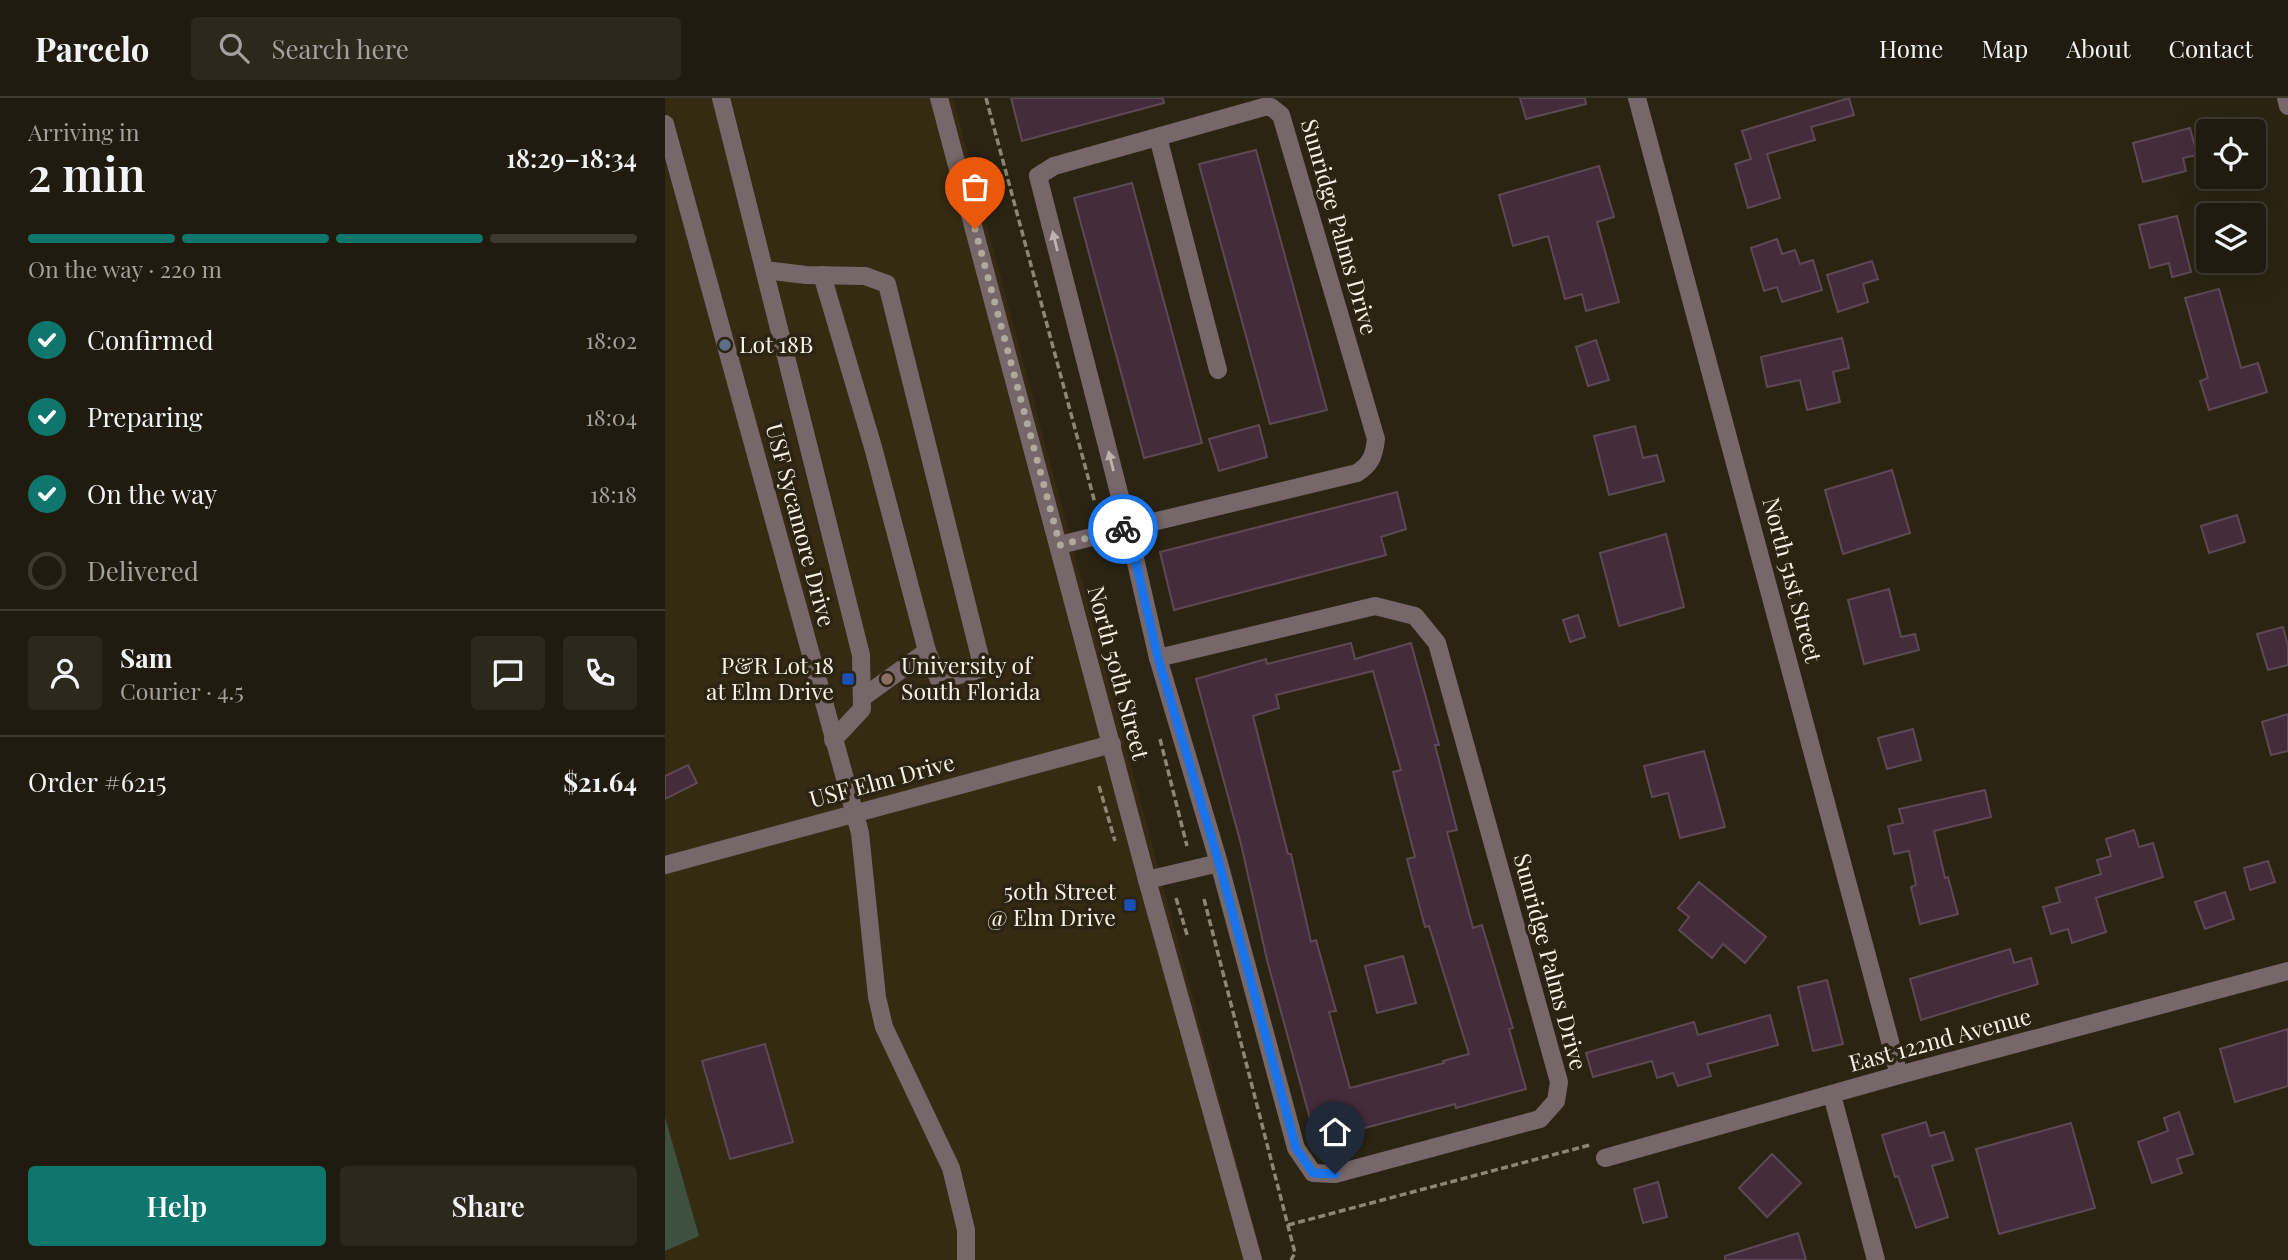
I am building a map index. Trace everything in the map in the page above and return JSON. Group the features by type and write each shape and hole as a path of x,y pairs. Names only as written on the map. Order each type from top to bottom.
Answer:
{"street":[{"path":"721,98 861,655 862,709 833,740"},
{"name":"North 50th Street","path":"939,98 1147,880 1253,1260"},
{"name":"North 51st Street","path":"1637,98 1899,1075"},
{"path":"2286,98 2288,106"},
{"name":"Sunridge Palms Drive","path":"1128,528 1357,473 1368,466 1375,453 1376,439 1281,115 1271,107 1054,166 1038,176 1128,528 1158,658 1219,863 1296,1148 1313,1173 1335,1174 1540,1119 1556,1101 1559,1082 1437,643 1415,616 1375,606 1158,658"},
{"name":"USF Sycamore Drive","path":"665,124 860,833 877,997 884,1027 951,1168 965,1230 966,1260"},
{"path":"1158,137 1218,370"},
{"path":"765,270 865,276 887,284 983,669 939,680 927,651 873,447 822,275"},
{"path":"1060,545 1128,528"},
{"path":"862,698 927,651"},
{"name":"USF Elm Drive","path":"665,864 1112,744"},
{"path":"1147,880 1219,863"},
{"name":"East 122nd Avenue","path":"1605,1157 2288,971"},
{"path":"1832,1095 1876,1260"}],"path":[{"path":"986,98 1095,503"},
{"path":"1176,898 1188,938"},
{"path":"1204,899 1295,1253 1291,1260"}],"shaded area":[{"name":"University of South Florida","path":"665,98 953,98 1263,1260 665,1260"}],"green space":[{"path":"665,1117 699,1236 665,1251"}],"building":[{"path":"1011,98 1163,98 1164,103 1022,141"},
{"path":"1520,98 1585,98 1586,104 1526,119"},
{"path":"1849,98 1854,115 1811,127 1815,140 1767,154 1780,198 1748,208 1735,164 1751,159 1742,131"},
{"path":"2190,128 2196,155 2183,158 2186,171 2143,182 2133,143"},
{"path":"1256,150 1327,410 1270,424 1199,164"},
{"path":"1599,166 1614,217 1597,222 1619,302 1586,311 1582,294 1565,299 1548,236 1513,246 1499,195"},
{"path":"1132,183 1202,443 1144,458 1074,198"},
{"path":"2177,216 2191,272 2172,277 2169,263 2150,268 2139,225"},
{"path":"1777,239 1782,254 1795,250 1800,264 1813,260 1822,290 1782,302 1777,287 1764,291 1751,248"},
{"path":"1872,261 1878,279 1863,284 1868,302 1838,312 1827,275"},
{"path":"2219,289 2241,368 2258,363 2267,392 2209,410 2200,381 2208,378 2185,298"},
{"path":"1842,338 1849,368 1833,372 1840,402 1807,410 1800,380 1767,387 1761,357"},
{"path":"1596,340 1609,380 1588,386 1576,347"},
{"path":"1259,425 1267,457 1219,471 1209,439"},
{"path":"1635,426 1643,458 1657,455 1664,481 1609,495 1594,436"},
{"path":"1892,470 1910,533 1843,554 1825,490"},
{"path":"1397,492 1406,529 1381,537 1386,555 1174,610 1160,552"},
{"path":"2237,515 2245,542 2209,553 2201,526"},
{"path":"1666,534 1684,607 1619,626 1600,553"},
{"path":"1889,589 1901,637 1915,634 1919,650 1864,664 1848,600"},
{"path":"1578,615 1585,637 1570,642 1563,620"},
{"path":"2283,627 2288,646 2288,665 2268,670 2257,634"},
{"path":"1351,643 1355,659 1411,643 1439,745 1435,745 1457,830 1447,832 1473,928 1482,925 1513,1028 1509,1029 1526,1089 1456,1108 1455,1104 1316,1141 1196,679 1266,659 1267,664","holes":["1373,671 1401,770 1393,772 1415,857 1407,859 1425,927 1429,926 1469,1054 1350,1088 1329,1012 1336,1011 1316,940 1311,942 1291,854 1288,854 1253,716 1279,708 1276,695"]},
{"path":"2288,714 2288,751 2271,755 2262,722"},
{"path":"1913,729 1921,760 1887,769 1878,738"},
{"path":"1704,751 1725,827 1680,838 1668,793 1652,797 1644,766"},
{"path":"688,765 697,783 665,799 665,776"},
{"path":"1985,790 1991,817 1934,831 1945,878 1948,877 1958,914 1920,924 1911,887 1916,885 1909,851 1894,854 1888,826 1903,823 1899,809"},
{"path":"2134,830 2139,847 2153,843 2163,877 2096,898 2106,932 2072,943 2068,929 2051,934 2043,907 2060,902 2056,888 2101,874 2097,860 2111,856 2106,839"},
{"path":"2268,861 2275,882 2250,890 2244,868"},
{"path":"1699,882 1766,937 1745,963 1723,944 1712,958 1679,930 1689,917 1678,908"},
{"path":"2225,892 2234,919 2205,929 2195,902"},
{"path":"2010,949 2014,963 2031,958 2038,984 1921,1020 1910,979"},
{"path":"1403,956 1416,1003 1377,1013 1365,966"},
{"path":"1827,980 1843,1044 1813,1051 1798,987"},
{"path":"1770,1015 1778,1045 1707,1064 1711,1076 1678,1086 1673,1073 1657,1078 1652,1061 1593,1077 1586,1053 1694,1022 1698,1035"},
{"path":"2288,1029 2288,1086 2235,1102 2220,1049"},
{"path":"765,1044 793,1142 730,1159 702,1061"},
{"path":"2179,1112 2193,1154 2177,1159 2182,1173 2152,1183 2138,1142 2168,1131 2164,1118"},
{"path":"1926,1122 1930,1136 1944,1132 1953,1160 1932,1166 1948,1217 1916,1228 1898,1176 1895,1177 1882,1135"},
{"path":"2071,1123 2095,1208 1999,1234 1976,1149"},
{"path":"1772,1154 1801,1183 1767,1217 1739,1188"},
{"path":"1658,1182 1667,1217 1643,1223 1634,1189"},
{"path":"1798,1233 1806,1260 1725,1260 1725,1256"}],"way so far":[{"path":"975,229 1060,545 1123,529"}],"place":[{"name":"Lot 18B","path":"725,345"},
{"name":"P&R Lot 18 at Elm Drive","path":"848,679"},
{"name":"University of South Florida","path":"887,679"},
{"name":"50th Street @ Elm Drive","path":"1130,905"}],"route":[{"path":"1123,529 1128,528 1158,658 1219,863 1296,1148 1313,1173 1335,1174"}]}
